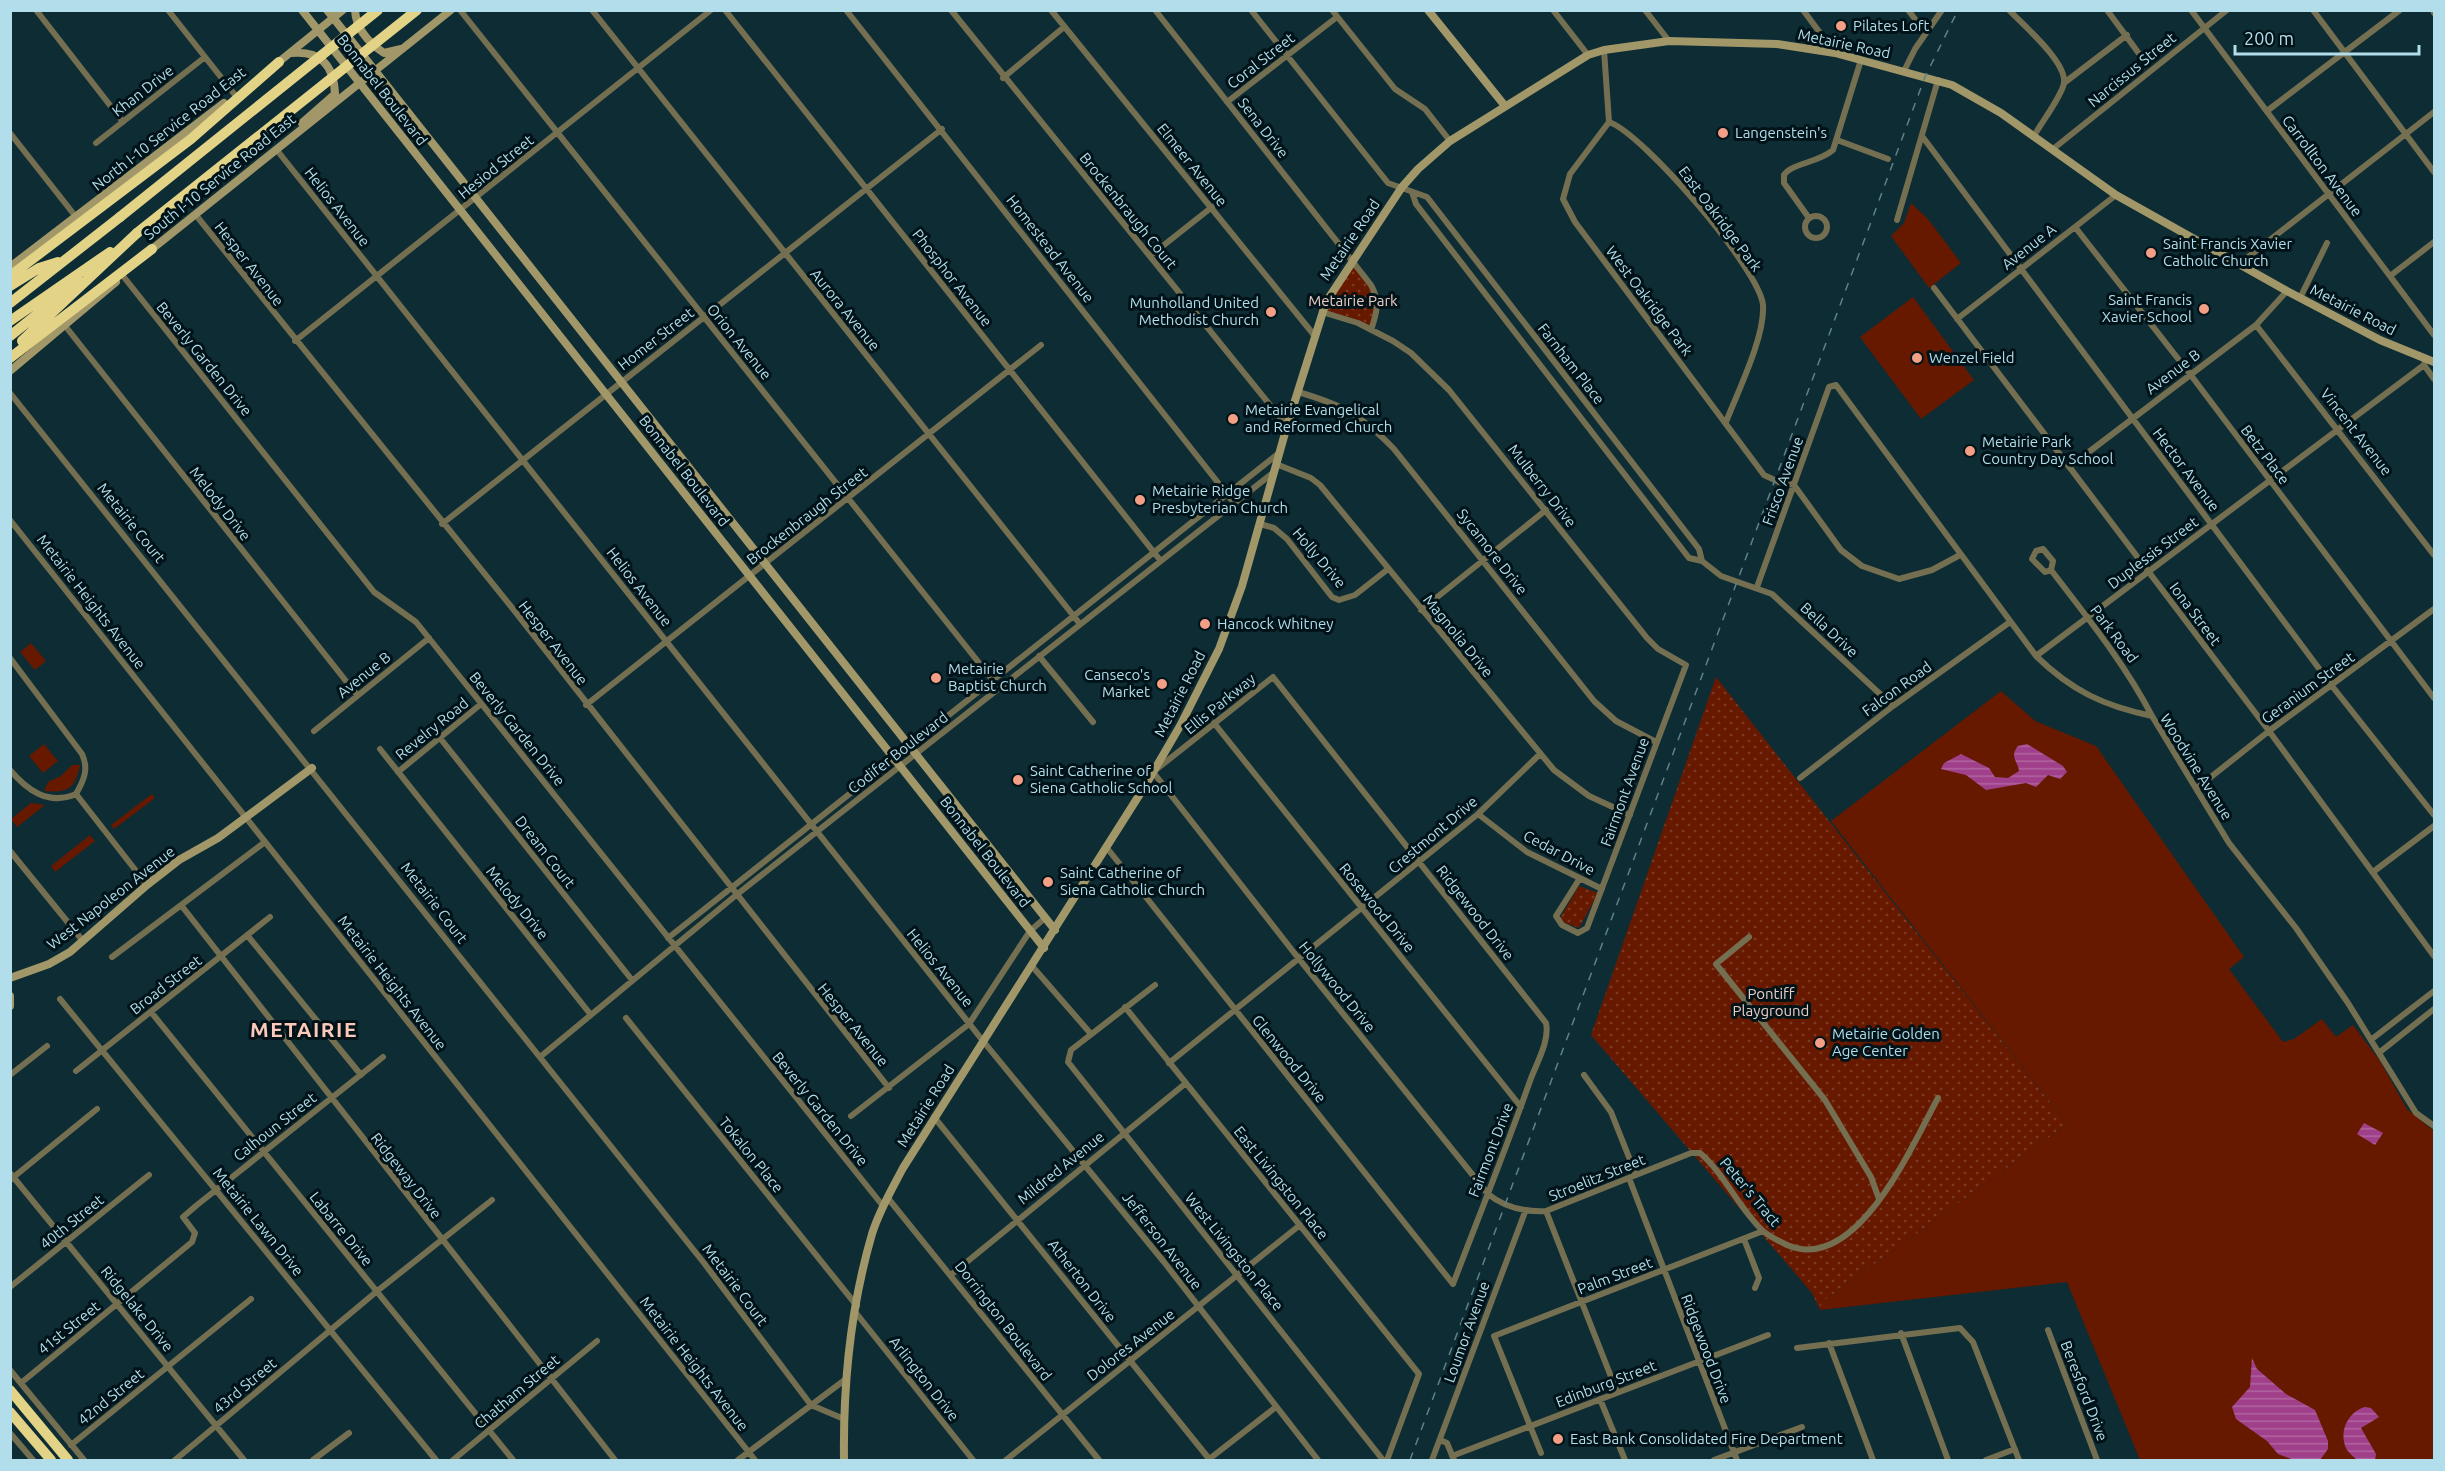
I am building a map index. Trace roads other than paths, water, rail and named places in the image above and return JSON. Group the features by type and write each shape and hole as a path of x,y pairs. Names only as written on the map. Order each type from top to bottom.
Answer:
{"highway":[{"path":"10,303 378,10"},
{"path":"10,336 417,10"},
{"path":"10,276 192,138 279,62"},
{"path":"10,321 137,233"},
{"path":"10,351 64,304 137,233"},
{"path":"10,358 152,249"},
{"path":"10,286 39,268 67,259"},
{"path":"10,1390 68,1461"},
{"path":"10,1412 51,1461"}],"main road":[{"name":"Bonnabel Boulevard","path":"302,10 1044,948"},
{"name":"Bonnabel Boulevard","path":"327,10 373,72 1055,930"},
{"name":"North I-10 Service Road East","path":"12,263 279,62 343,10"},
{"path":"355,10 355,21 371,44 384,53 406,47"},
{"name":"South I-10 Service Road East","path":"10,371 66,327 152,249 451,10"},
{"path":"1428,10 1505,106"},
{"name":"Metairie Road","path":"844,1461 846,1379 872,1233 883,1206 934,1117 1107,848 1180,726 1218,649 1242,586 1322,312 1352,261 1402,187 1450,141 1588,55 1604,50 1669,41 1777,44 1835,53 1952,85 2001,113 2116,195 2300,298 2424,362 2434,362"},
{"path":"276,149 310,114 335,94 334,76 317,55 306,52 290,53"},
{"name":"West Napoleon Avenue","path":"10,978 50,964 83,941 179,860 218,838 312,768"},
{"path":"10,996 10,1006"}],"street":[{"path":"36,10 123,122"},
{"path":"168,10 235,95"},
{"name":"Orion Avenue","path":"460,10 999,688"},
{"name":"Aurora Avenue","path":"592,10 1080,624"},
{"name":"Hesiod Street","path":"295,342 711,10"},
{"name":"Phosphor Avenue","path":"725,10 1160,560"},
{"name":"Homestead Avenue","path":"846,10 942,129 1234,503"},
{"name":"Brockenbraugh Court","path":"951,10 1003,78 1287,426"},
{"name":"Elmeer Avenue","path":"1051,10 1314,335"},
{"name":"Sena Drive","path":"1155,10 1352,261"},
{"name":"Farnham Place","path":"1251,10 1388,183 1428,197 1699,549 1702,561"},
{"path":"1332,10 1395,89 1425,109 1450,141"},
{"path":"1553,10 1588,55"},
{"path":"1645,10 1669,41"},
{"path":"1803,10 1835,53"},
{"path":"1908,10 1926,33"},
{"path":"1904,71 1942,10"},
{"path":"2009,10 2052,55 2062,72 2064,83"},
{"path":"2107,10 2140,54"},
{"name":"Carrollton Avenue","path":"2191,10 2434,335"},
{"name":"Narcissus Street","path":"2053,149 2227,10"},
{"path":"2313,10 2434,172"},
{"path":"2267,111 2400,10"},
{"name":"Coral Street","path":"1227,102 1337,17"},
{"path":"1003,78 1064,27"},
{"path":"2034,136 2064,83 2127,35"},
{"path":"1604,50 1610,122"},
{"name":"Khan Drive","path":"96,143 205,57"},
{"path":"1809,218 1784,183 1784,175 1790,168 1822,159 1833,150 1861,60"},
{"path":"1897,220 1938,80"},
{"path":"2238,264 2434,112"},
{"name":"East Oakridge Park","path":"1610,122 1619,125 1639,141 1680,184 1752,278 1762,302 1762,325 1726,422"},
{"name":"West Oakridge Park","path":"1610,122 1570,174 1563,199 1575,222 1764,475 1779,483 1794,485"},
{"name":"Homer Street","path":"442,524 942,129"},
{"path":"10,133 76,217"},
{"name":"Hector Avenue","path":"1922,135 2332,686 2434,815"},
{"path":"1837,140 1888,159"},
{"name":"Helios Avenue","path":"276,149 983,1041"},
{"name":"Farnham Place","path":"1412,192 1416,204 1689,558 1702,561 1721,576 1742,583"},
{"name":"Avenue A","path":"1957,319 2116,195"},
{"path":"1150,256 1212,207"},
{"name":"Hesper Avenue","path":"195,214 889,1088"},
{"name":"Betz Place","path":"2075,227 2190,374 2268,481 2434,698"},
{"path":"2390,276 2434,242"},
{"path":"2300,298 2327,243"},
{"path":"1352,261 1376,294 1378,310 1371,330"},
{"name":"Beverly Garden Drive","path":"123,276 374,592 416,622 883,1206"},
{"name":"Iona Street","path":"1934,288 2269,731 2434,956"},
{"name":"Avenue B","path":"2068,467 2256,325 2287,291"},
{"name":"Mulberry Drive","path":"1322,312 1371,330 1411,352 1449,390 1647,638 1658,649 1686,665"},
{"name":"Vincent Avenue","path":"2256,325 2339,429 2434,555"},
{"name":"Melody Drive","path":"66,327 357,696"},
{"name":"Brockenbraugh Street","path":"586,705 1041,345"},
{"path":"2424,362 2434,380"},
{"name":"Duplessis Street","path":"2036,656 2339,429 2424,362"},
{"name":"Frisco Avenue","path":"1757,587 1832,385"},
{"name":"Woodvine Avenue","path":"1832,385 1836,386 2036,656 2065,683 2081,692 2116,709 2152,716 2229,843 2296,928 2372,1039 2416,1113 2434,1126"},
{"name":"Sycamore Drive","path":"1299,392 1336,403 1374,428 1394,449 1594,701 1616,721 1656,742"},
{"name":"Metairie Court","path":"10,393 312,768 704,1263 811,1405"},
{"name":"Codifer Boulevard","path":"668,938 1279,453"},
{"name":"Codifer Boulevard","path":"540,1057 735,896 1234,503 1275,468"},
{"name":"Magnolia Drive","path":"1275,468 1311,478 1320,484 1539,755 1579,790 1630,815"},
{"path":"1794,485 1841,550 1862,566 1899,579 1932,570 1960,555"},
{"path":"1421,610 1546,510"},
{"name":"Metairie Heights Avenue","path":"10,520 755,1461"},
{"name":"Holly Drive","path":"1260,524 1280,532 1332,597 1339,600 1355,595 1388,569"},
{"name":"Park Road","path":"2050,570 2133,679 2152,716"},
{"name":"Bella Drive","path":"1742,583 1772,594 1893,706"},
{"name":"Geranium Street","path":"2197,788 2269,731 2434,609"},
{"name":"Falcon Road","path":"1800,778 1893,706 2010,622"},
{"name":"Avenue B","path":"314,730 429,638"},
{"path":"1039,656 1094,722"},
{"path":"10,658 82,754 86,768 82,784 76,794 63,797 32,793 10,770"},
{"name":"Fairmont Avenue","path":"1580,878 1557,920 1578,933 1587,928 1686,665"},
{"name":"Ellis Parkway","path":"1154,772 1273,676"},
{"name":"Ridgewood Drive","path":"1273,676 1546,1023"},
{"name":"Revelry Road","path":"398,772 482,704"},
{"name":"Rosewood Drive","path":"1214,723 1521,1107"},
{"name":"Dream Court","path":"440,738 632,980"},
{"name":"Melody Drive","path":"380,749 591,1015"},
{"name":"Crestmont Drive","path":"1169,1063 1478,814 1539,755"},
{"name":"Hollywood Drive","path":"1154,772 1299,959 1488,1194 1498,1203 1509,1206"},
{"path":"76,794 147,885"},
{"name":"Cedar Drive","path":"1478,814 1527,852 1602,889"},
{"path":"2373,872 2434,826"},
{"path":"112,957 265,842"},
{"name":"Glenwood Drive","path":"1107,848 1234,1011 1454,1284"},
{"path":"10,851 83,941"},
{"name":"Ridgeway Drive","path":"181,905 615,1461"},
{"name":"Broad Street","path":"76,1071 270,917"},
{"path":"851,1116 969,1024 1030,931 1045,918"},
{"path":"248,935 361,1075"},
{"path":"1749,937 1716,963 1825,1100 1871,1177 1879,1199"},
{"path":"1032,966 1091,1034 1155,985"},
{"path":"2372,1039 2434,991"},
{"name":"Metairie Lawn Drive","path":"60,999 436,1461"},
{"name":"East Livingston Place","path":"1125,1007 1419,1374"},
{"path":"2380,1052 2434,1009"},
{"name":"Labarre Drive","path":"151,1012 513,1461"},
{"name":"Tokalon Place","path":"626,1018 857,1310"},
{"name":"Fairmont Drive","path":"1454,1284 1521,1107 1546,1036 1546,1023"},
{"name":"West Livingston Place","path":"1091,1034 1071,1050 1067,1058 1070,1067 1385,1461"},
{"name":"Jefferson Avenue","path":"983,1041 1085,1163 1317,1461"},
{"path":"10,1075 47,1046"},
{"name":"Calhoun Street","path":"183,1217 383,1057"},
{"path":"1584,1075 1611,1112 1636,1175"},
{"name":"Mildred Avenue","path":"952,1274 1085,1163 1186,1083"},
{"name":"Peter's Tract","path":"1691,1153 1702,1155 1763,1231 1796,1248 1822,1248 1859,1225 1889,1185 1938,1098"},
{"path":"12,1176 97,1109"},
{"name":"Atherton Drive","path":"934,1117 1209,1460"},
{"name":"Stroelitz Street","path":"1509,1206 1525,1212 1546,1211 1691,1153"},
{"name":"40th Street","path":"10,1287 149,1175"},
{"name":"Ridgelake Drive","path":"12,1176 244,1461"},
{"name":"Ridgewood Drive","path":"1629,1178 1737,1461"},
{"name":"Dorrington Boulevard","path":"888,1197 952,1274 1099,1461"},
{"name":"43rd Street","path":"175,1461 376,1292 492,1200"},
{"path":"1546,1211 1617,1392"},
{"name":"Loumor Avenue","path":"1432,1461 1525,1212"},
{"name":"41st Street","path":"21,1383 192,1242 195,1233 183,1217"},
{"name":"Dolores Avenue","path":"1006,1461 1300,1226"},
{"name":"Palm Street","path":"1494,1336 1763,1231"},
{"path":"1744,1239 1759,1278 1755,1288"},
{"name":"42nd Street","path":"71,1445 251,1299"},
{"name":"Arlington Drive","path":"857,1310 973,1461"},
{"path":"1797,1348 1953,1327 1967,1333 1973,1342 2019,1461"},
{"path":"1481,1328 1494,1336 1541,1453"},
{"name":"Beresford Drive","path":"2048,1330 2097,1461"},
{"path":"1901,1334 1948,1461"},
{"name":"Edinburg Street","path":"1453,1458 1617,1392 1768,1335"},
{"name":"Chatham Street","path":"453,1461 597,1341"},
{"path":"1829,1343 1873,1461"},
{"path":"10,1370 84,1461"},
{"name":"Loumor Avenue","path":"1385,1461 1419,1374"},
{"path":"738,1461 846,1379"},
{"path":"1600,1399 1625,1460"},
{"path":"811,1405 844,1419"},
{"path":"1209,1460 1276,1407"},
{"path":"1714,1461 1802,1427"},
{"path":"10,1433 33,1461"},
{"path":"313,1461 349,1433"},
{"path":"1440,1440 1447,1443 1453,1458"},
{"path":"1986,1461 2015,1449"}],"railway":[{"path":"1410,1460 1925,77 1958,10"}],"place":[{"name":"Pilates Loft","path":"1841,26"},
{"name":"Langenstein's","path":"1723,133"},
{"name":"Saint Francis Xavier Catholic Church","path":"2151,253"},
{"name":"Saint Francis Xavier School","path":"2204,309"},
{"name":"Munholland United Methodist Church","path":"1271,312"},
{"name":"Wenzel Field","path":"1917,358"},
{"name":"Metairie Evangelical and Reformed Church","path":"1233,419"},
{"name":"Metairie Park Country Day School","path":"1970,451"},
{"name":"Metairie Ridge Presbyterian Church","path":"1140,500"},
{"name":"Hancock Whitney","path":"1205,624"},
{"name":"Metairie Baptist Church","path":"936,678"},
{"name":"Canseco's Market","path":"1162,684"},
{"name":"Saint Catherine of Siena Catholic School","path":"1018,780"},
{"name":"Saint Catherine of Siena Catholic Church","path":"1048,882"},
{"name":"Metairie Golden Age Center","path":"1820,1043"},
{"name":"East Bank Consolidated Fire Department","path":"1558,1439"}],"district":[{"name":"METAIRIE","path":"304,1030"}],"park label":[{"name":"Metairie Park","path":"1353,301"},
{"name":"Pontiff Playground","path":"1771,1002"}]}
